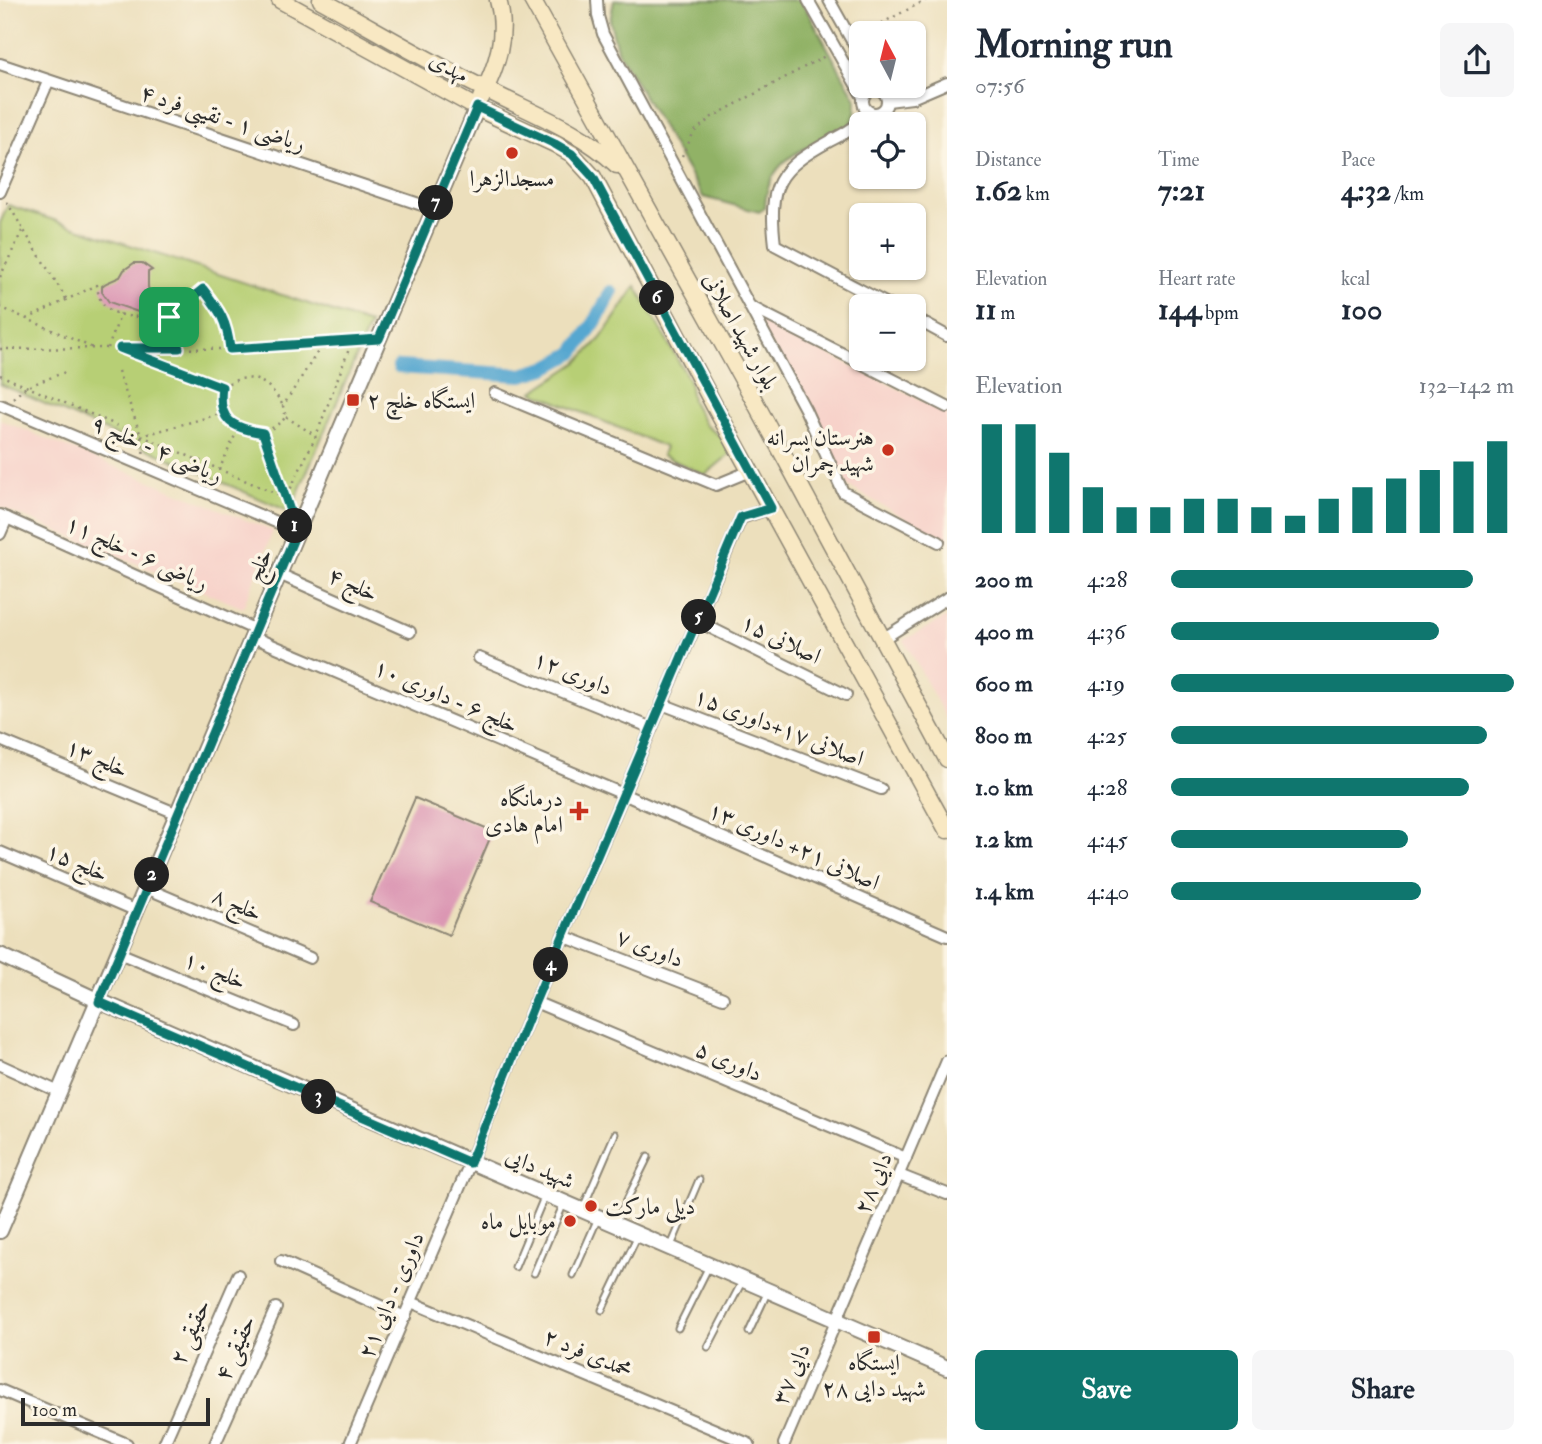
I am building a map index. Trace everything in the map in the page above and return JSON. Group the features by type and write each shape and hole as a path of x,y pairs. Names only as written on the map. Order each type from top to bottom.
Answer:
{"main road":[{"name":"مهدی","path":"280,0 477,107 572,154 593,177 750,471"},
{"name":"مهدی","path":"321,0 485,90 565,127 602,151 630,178"},
{"path":"477,107 500,52 504,30 498,0"},
{"name":"بلوار شهید اصلانی","path":"532,0 748,389 947,759"},
{"path":"750,471 947,830"}],"street":[{"path":"539,0 542,19"},
{"path":"597,0 603,34 805,409 843,492 939,542"},
{"path":"849,36 829,0 811,4 849,72"},
{"name":"ریاضی ۱ - نقیبی فرد ۴","path":"0,64 433,209"},
{"path":"0,192 48,82"},
{"path":"888,101 912,98 947,83"},
{"path":"863,98 862,103 872,114 881,113 886,107 886,98"},
{"name":"خلج","path":"5,1207 99,1002 477,107"},
{"path":"867,111 859,125 804,155 780,178 771,210 775,245 868,294"},
{"path":"751,307 947,407"},
{"path":"926,325 947,336"},
{"path":"495,393 716,485 750,471"},
{"name":"ریاضی ۴ - خلج ۹","path":"3,407 297,531"},
{"name":"داوری - دایی ۲۱","path":"350,1444 741,517 771,508"},
{"path":"0,534 3,517"},
{"name":"ریاضی ۶ - خلج ۱۱","path":"3,517 254,634"},
{"name":"خلج ۴","path":"279,574 410,632"},
{"path":"881,640 947,598"},
{"name":"اصلانی ۱۵","path":"697,621 846,695"},
{"name":"خلج ۶ - داوری ۱۰","path":"254,634 624,794"},
{"name":"داوری ۱۲","path":"479,658 652,728"},
{"name":"اصلانی ۱۷+داوری ۱۵","path":"662,704 881,789"},
{"name":"خلج ۱۳","path":"0,740 178,814"},
{"name":"اصلانی ۲۱+ داوری ۱۳","path":"624,794 947,936"},
{"name":"خلج ۱۵","path":"0,852 137,911"},
{"name":"خلج ۸","path":"146,888 310,958"},
{"name":"داوری ۷","path":"563,936 723,998"},
{"name":"خلج ۱۰","path":"119,953 295,1025"},
{"name":"شهید دایی","path":"0,955 99,1002 947,1368"},
{"name":"داوری ۵","path":"535,1002 906,1158"},
{"name":"دایی ۲۸","path":"837,1321 947,1061"},
{"path":"0,1065 60,1092"},
{"path":"899,1175 947,1194"},
{"path":"0,1231 5,1207"},
{"path":"281,1261 405,1317"},
{"name":"حقیقی ۲","path":"164,1444 238,1275"},
{"name":"محمدی فرد ۲","path":"411,1302 749,1444"},
{"name":"حقیقی ۴","path":"215,1444 276,1308"},
{"name":"دایی ۳۷","path":"784,1444 837,1321"},
{"path":"0,1390 114,1441 127,1444"}],"lane":[{"path":"582,1211 615,1134"},
{"path":"615,1225 648,1157"},
{"path":"670,1249 699,1180"},
{"path":"515,1267 545,1195"},
{"path":"534,1273 564,1203"},
{"path":"573,1275 598,1217"},
{"path":"602,1311 638,1235"},
{"path":"678,1328 709,1266"},
{"path":"708,1347 743,1280"},
{"path":"749,1332 768,1291"}],"path":[{"path":"886,21 926,0"},
{"path":"675,168 694,132 712,117 837,50"},
{"path":"0,192 66,300"},
{"path":"0,277 23,229"},
{"path":"27,319 97,285 98,296 106,308 136,318 157,311 169,317"},
{"path":"179,348 165,320 203,289 219,309 228,329 230,349"},
{"path":"0,307 94,349"},
{"path":"0,349 110,348 121,313"},
{"path":"222,387 120,348 230,349 379,339"},
{"path":"286,498 317,436 352,341"},
{"path":"283,406 323,343"},
{"path":"3,407 26,387 68,371"},
{"path":"118,371 145,451 143,466"},
{"path":"0,375 286,498"},
{"path":"286,417 275,429 263,433 238,429 223,413 220,400 222,387 236,378 256,379 276,394 286,417 317,436"},
{"path":"141,436 223,413"},
{"path":"209,494 238,429"},
{"path":"263,433 297,531"}],"shaded area":[{"name":"هنرستان پسرانه شهید چمران","path":"757,319 849,365 849,371 862,371 947,413 947,542 848,486"},
{"path":"0,420 273,531 243,608 0,507"},
{"path":"947,617 947,720 904,640"}],"green space":[{"path":"614,0 801,0 849,86 849,98 856,99 855,112 849,112 849,127 798,152 781,166 770,184 765,208 759,212 703,197 617,50 610,21"},
{"path":"8,205 370,324 290,512 0,384 0,223"},
{"path":"636,286 689,380 692,401 705,425 721,437 730,454 705,475 662,455 665,447 533,392 578,362 601,338"}],"building":[{"path":"134,263 142,263 152,270 148,272 148,287 154,306 150,310 138,312 109,302 102,292 102,286 120,277 124,270"},
{"path":"415,798 493,831 449,935 370,902"}],"waterway":[{"path":"399,367 522,375 546,368 573,353 595,322 611,292"}],"place":[{"name":"مسجدالزهرا","path":"512,153"},
{"name":"ایستگاه خلچ ۲","path":"353,400"},
{"name":"هنرستان پسرانه شهید چمران","path":"888,450"},
{"name":"درمانگاه امام هادی","path":"579,811"},
{"name":"دیلی مارکت","path":"591,1206"},
{"name":"موبایل ماه","path":"570,1221"},
{"name":"ایستگاه شهید دایی ۲۸","path":"874,1337"}],"route":[{"path":"477,107 572,154 593,177 771,508 741,517 535,1002 470,1163 99,1002 297,531 263,433 238,429 223,413 220,400 222,387 120,348 179,348 165,320 169,317 203,289 219,309 228,329 230,349 379,339 477,107"}]}
